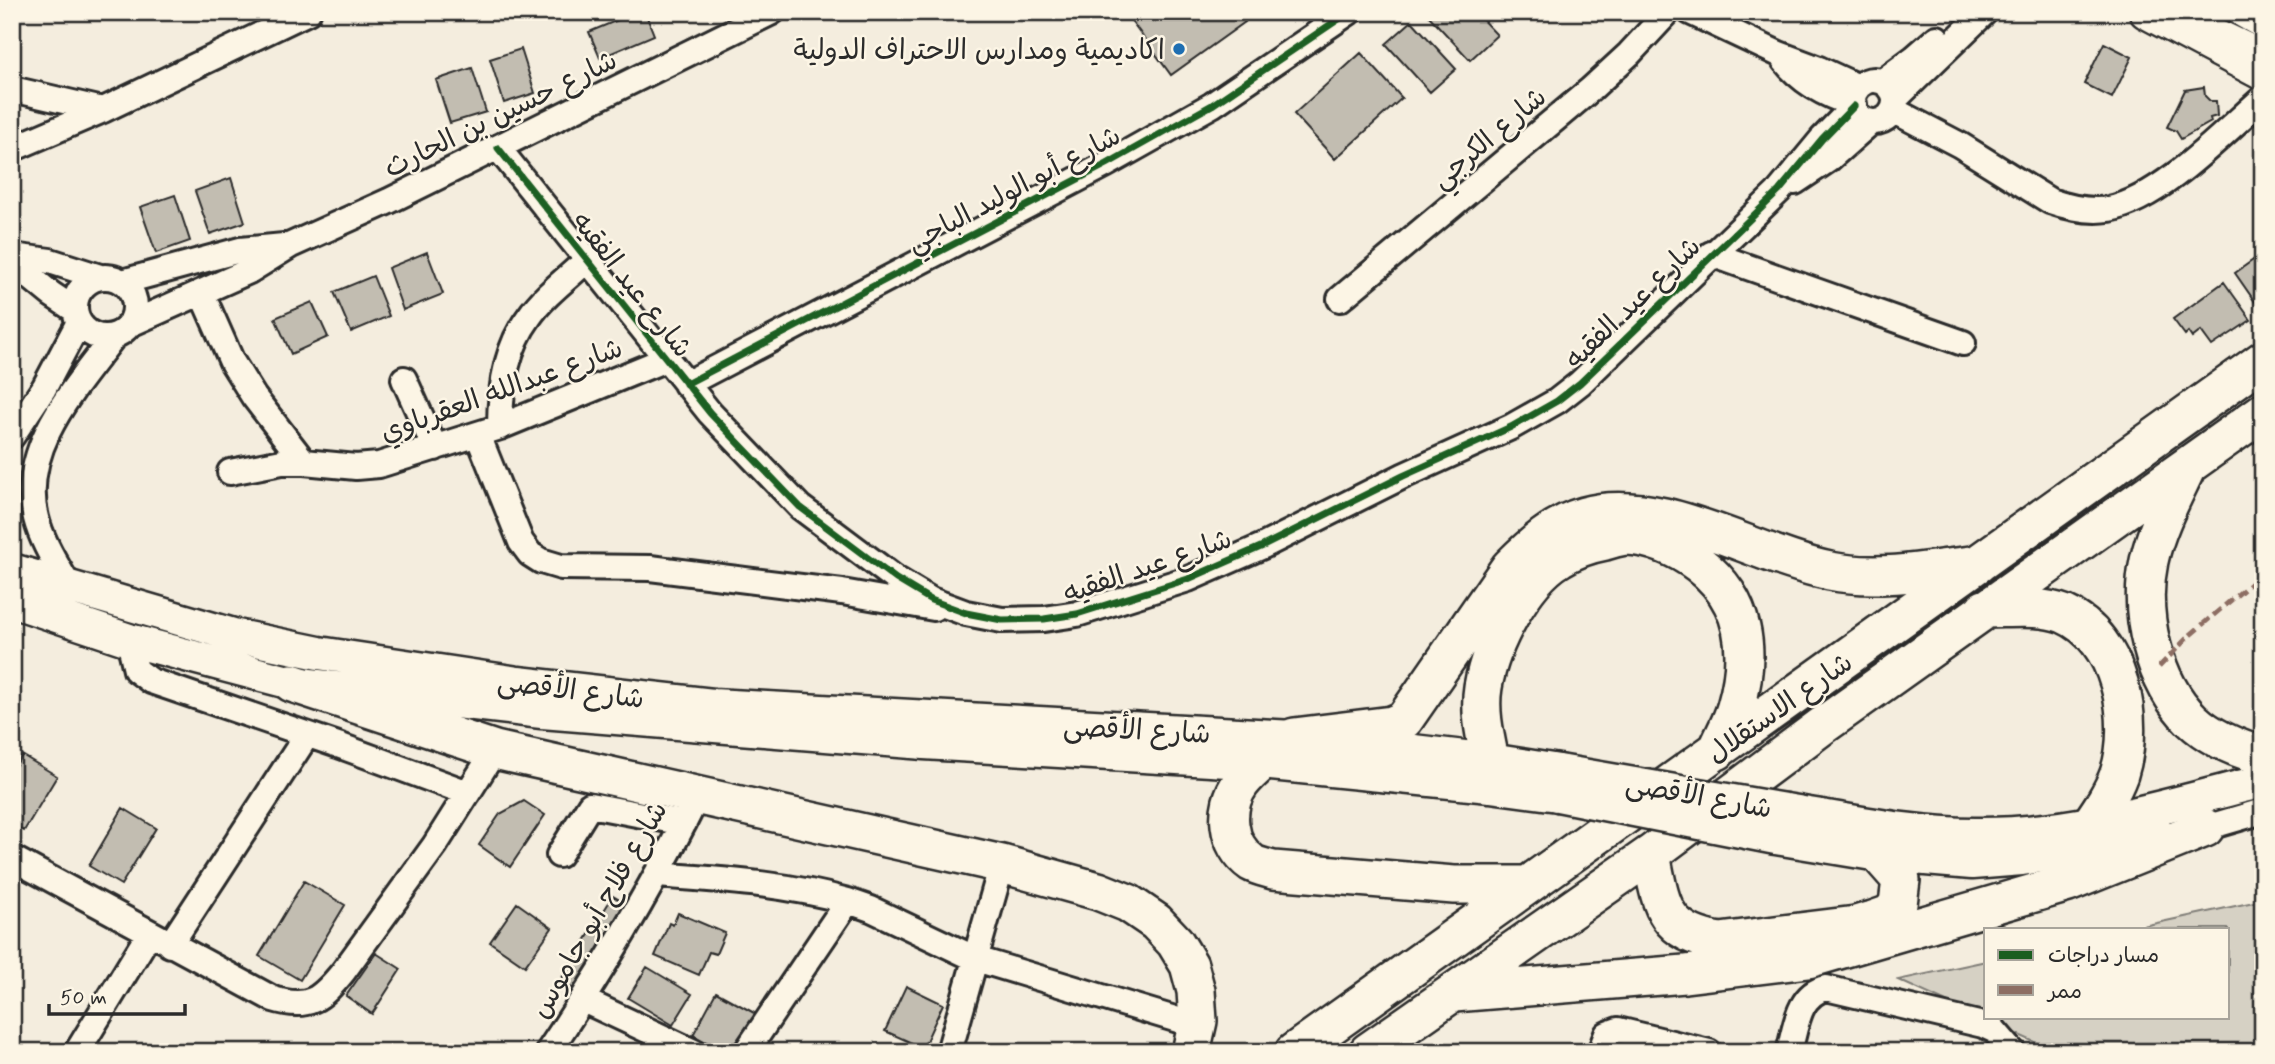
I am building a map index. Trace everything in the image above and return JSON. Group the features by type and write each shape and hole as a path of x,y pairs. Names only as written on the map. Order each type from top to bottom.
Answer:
{"highway":[{"name":"شارع الاستقلال","path":"1294,1052 1526,885 1983,564 2263,360"},
{"name":"شارع الاستقلال","path":"1368,1052 1651,854 1984,609 2263,412"},
{"path":"2188,465 2160,528 2149,561 2146,600 2150,635 2159,667 2177,701 2193,720 2219,739 2263,756"},
{"path":"1294,737 1392,725 1404,720 1510,567 1529,548 1556,529 1583,516 1612,511 1662,517 1818,568 1860,575 1884,575 1983,564"},
{"path":"1490,760 1482,724 1483,688 1491,655 1508,617 1530,586 1558,558 1589,544 1626,536 1660,542 1688,555 1712,574 1730,596 1744,635 1743,671 1736,707 1717,751"},
{"path":"1984,609 2041,610 2064,614 2088,631 2116,670 2125,705 2123,750 2119,772 2108,799 2090,825"},
{"path":"292,682 495,750 691,809 1002,864 1098,891 1128,903 1156,922 1175,942 1189,965 1196,991 1195,1039"},
{"path":"1261,762 1240,783 1229,815 1231,836 1242,854 1253,864 1273,870 1454,885 1526,885"},
{"path":"1453,993 1685,974 1808,959 2068,883 2204,828"},
{"path":"1651,854 1662,905 1674,923 1695,936 1720,942 1856,925 1890,914 1898,904 1901,880 1879,855"}],"main road":[{"path":"2146,12 2263,74"},
{"path":"2245,12 2263,22"},
{"name":"شارع الأقصى","path":"12,570 251,639 332,655 518,683 713,705 1294,737 1490,760 1558,783"},
{"name":"شارع الأقصى","path":"12,601 129,640 292,682 569,715 924,743 1261,762 1558,783 1780,824 1879,855 1952,863 2010,860 2204,828"},
{"name":"شارع الأقصى","path":"1780,824 1980,834 2035,832 2090,825 2263,780"}],"street":[{"path":"12,149 103,110 308,12"},
{"name":"شارع حسين بن الحارث","path":"69,587 36,521 32,499 33,475 45,439 60,410 80,379 121,331 249,271 291,245 389,201 772,12"},
{"name":"شارع أبو الوليد الباجي","path":"686,384 1107,164 1212,105 1349,12"},
{"name":"شارع الكرجي","path":"1340,299 1590,90 1629,54 1668,12"},
{"path":"1690,12 1779,54 1819,69 1859,105 1869,80 1960,145 2050,201 2071,208 2094,210 2123,205 2150,192 2195,159 2263,98"},
{"path":"2177,12 2263,53"},
{"path":"2200,12 2263,41"},
{"path":"1890,97 1929,45 1968,18"},
{"path":"12,89 103,110"},
{"name":"شارع عيد الفقيه","path":"498,148 710,413 800,507 895,579 931,600 966,613 1002,620 1055,618 1077,614 1188,579 1494,435 1557,401 1580,383 1780,191 1815,147 1859,105 1885,120 1890,97"},
{"name":"شارع حسين بن الحارث","path":"111,280 240,250 291,245"},
{"path":"1712,254 1963,343"},
{"path":"12,256 50,261 111,280 129,289 133,298 133,317 121,331 100,337 88,332 77,316 12,262"},
{"path":"588,259 530,315 516,339 489,431 521,542 530,554 541,561 561,567 650,568 842,592 966,613"},
{"path":"12,436 44,388 77,316 76,299 81,289 89,281 111,280"},
{"path":"202,294 232,362 254,397 304,461"},
{"name":"شارع عبدالله العقرباوي","path":"230,472 282,462 304,461 356,467 379,465 489,431 666,359"},
{"path":"404,379 435,448"},
{"path":"12,517 23,510 32,499"},
{"path":"129,640 136,670 151,681 468,793"},
{"path":"77,1052 307,734"},
{"path":"12,858 273,999 289,1004 309,1002 328,991 435,845 495,750"},
{"path":"559,855 590,805 691,809"},
{"name":"شارع فلاح أبو جاموس","path":"548,1052 583,1000 691,809"},
{"name":"شارع الأقصى","path":"2204,828 2263,811"},
{"path":"949,1052 1002,864"},
{"path":"656,875 730,879 776,885 848,901 871,909 975,959 1195,1039"},
{"path":"746,1052 848,901"},
{"path":"1789,1052 1805,1000 1814,991 1826,988 1983,1025 1994,1030 2008,1050"},
{"path":"583,1000 694,1052"},
{"path":"1600,1052 1607,1034 1618,1030 1709,1052"}],"shaded area":[{"path":"2263,900 2263,1052 2061,1052 2041,1045 1898,980 1984,961 1984,1018 2230,1018 2230,928 2134,928"}],"building":[{"path":"637,12 645,12 654,35 600,58 589,32"},
{"name":"اكاديمية ومدارس الاحتراف الدولية","path":"1125,12 1237,12 1245,22 1171,75"},
{"path":"1431,12 1475,12 1497,35 1470,60 1428,15"},
{"path":"1412,21 1456,69 1430,92 1386,44"},
{"path":"2104,43 2132,57 2112,98 2084,84"},
{"path":"521,49 535,93 504,103 490,59"},
{"path":"1361,53 1402,98 1335,159 1294,114"},
{"path":"472,68 486,112 450,123 436,80"},
{"path":"2204,87 2205,96 2210,101 2216,101 2217,116 2181,139 2176,131 2167,127 2185,90"},
{"path":"231,178 245,222 210,234 195,191"},
{"path":"175,195 190,241 156,253 140,207"},
{"path":"427,252 443,294 403,310 388,268"},
{"path":"2263,253 2263,307 2260,309 2235,273"},
{"path":"373,276 389,316 351,332 334,292"},
{"path":"2224,282 2251,320 2212,346 2201,331 2192,338 2188,332 2185,335 2173,319"},
{"path":"312,302 328,337 291,354 275,318"},
{"path":"22,755 57,776 24,831 12,824 12,771"},
{"path":"524,801 545,815 510,867 479,845 500,814"},
{"path":"123,808 156,828 121,885 89,866"},
{"path":"304,881 345,905 300,980 259,956"},
{"path":"613,896 630,906 577,991 560,981"},
{"path":"517,903 552,928 525,966 490,942"},
{"path":"678,913 725,933 716,954 709,952 699,975 655,956 669,923 673,925"},
{"path":"376,953 401,969 372,1014 346,996"},
{"path":"647,967 692,994 673,1025 628,998"},
{"path":"906,986 943,1004 923,1048 885,1031"},
{"path":"716,992 756,1014 735,1052 724,1052 693,1035"}],"marked path":[{"path":"2159,667 2189,636 2263,573"}],"cycle path":[{"path":"686,384 1107,164 1212,105 1349,12"},
{"path":"498,148 710,413 800,507 896,579 931,600 966,613 1002,620 1044,619 1077,614 1188,579 1511,427 1557,401 1580,383 1779,191 1822,139 1854,106"}],"place":[{"name":"اكاديمية ومدارس الاحتراف الدولية","path":"1179,49"}]}
